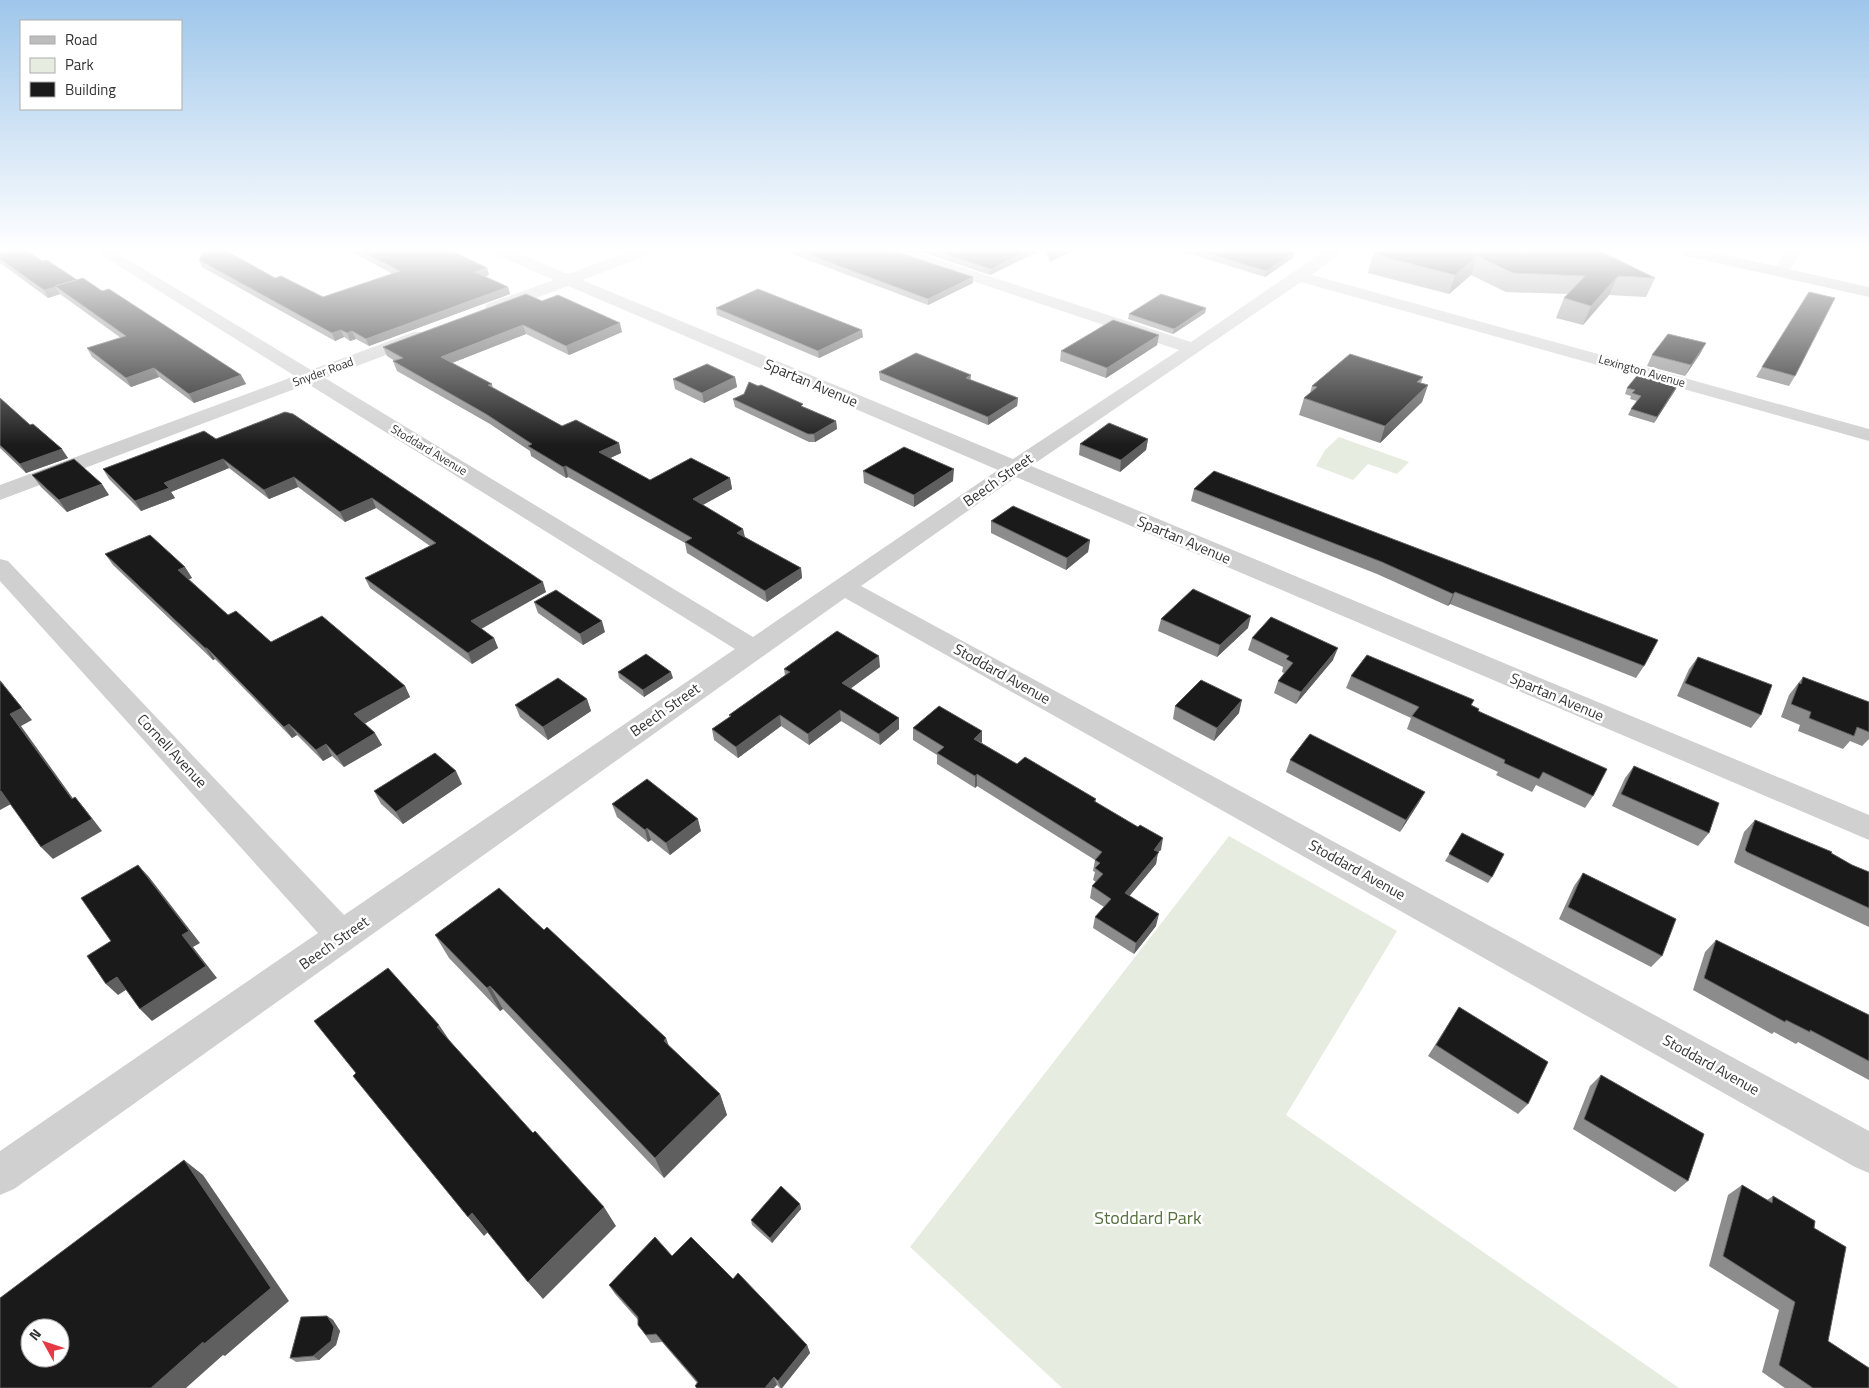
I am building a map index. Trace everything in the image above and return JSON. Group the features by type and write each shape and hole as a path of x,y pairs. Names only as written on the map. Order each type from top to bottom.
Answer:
{"street":[{"name":"Stoddard Avenue","path":"209,316 754,649"},
{"name":"Spartan Avenue","path":"652,316 1869,828"},
{"path":"1093,316 1194,349"},
{"name":"Beech Street","path":"0,1175 343,937 580,769 1014,469 1194,349 1240,316"},
{"name":"Lexington Avenue","path":"1490,316 1869,435"},
{"name":"Snyder Road","path":"0,493 437,329"},
{"name":"Cornell Avenue","path":"0,566 343,937"},
{"name":"Stoddard Avenue","path":"844,587 1869,1153"}],"green space":[{"path":"1339,437 1409,462 1397,474 1368,464 1353,480 1316,466 1325,450"},
{"name":"Stoddard Park","path":"1229,836 1397,931 1286,1115 1679,1388 1062,1388 910,1247"}],"building":[{"path":"97,316 150,316 241,375 189,394 154,368 126,378 87,348 126,336"},
{"path":"301,316 429,316 366,339 352,331 347,333 341,330 332,333"},
{"path":"467,316 604,316 620,323 566,346 523,325 441,357 492,384 488,385 562,426 576,420 619,443 599,452 650,480 691,458 730,478 693,499 743,529 737,533 801,568 765,591 685,542 692,538 566,466 563,467 528,446 532,444 486,414 393,361 403,358 383,347"},
{"path":"734,316 826,316 862,330 818,351"},
{"path":"1134,316 1194,316 1174,329"},
{"path":"1794,316 1826,316 1795,376 1762,367"},
{"path":"1113,320 1159,335 1107,368 1061,351"},
{"path":"1668,334 1706,343 1691,365 1652,355"},
{"path":"916,353 971,375 966,378 1018,398 988,417 879,372"},
{"path":"1350,354 1423,377 1417,382 1428,385 1385,426 1304,398 1317,387 1312,386"},
{"path":"707,364 735,377 702,393 673,379"},
{"path":"1640,372 1679,383 1657,417 1631,409 1641,396 1632,393 1635,390 1627,388"},
{"path":"749,382 758,386 761,385 803,404 801,406 836,421 814,434 808,434 733,399 744,394"},
{"path":"0,398 30,425 33,424 62,449 20,464 0,445"},
{"path":"285,412 293,414 543,582 471,621 494,638 468,653 365,578 436,543 372,498 340,512 294,477 264,490 223,459 164,483 169,488 135,501 103,469 204,431 216,439"},
{"path":"1109,423 1148,439 1121,460 1080,444"},
{"path":"904,447 954,469 914,495 863,471"},
{"path":"74,459 102,484 59,500 32,475"},
{"path":"1214,471 1658,640 1644,666 1455,592 1453,594 1382,562 1194,489"},
{"path":"1013,506 1090,540 1067,558 991,521"},
{"path":"150,535 185,567 178,570 228,615 236,611 271,642 322,616 405,686 354,714 375,733 337,756 326,744 316,750 289,724 284,727 207,648 105,554"},
{"path":"1193,589 1251,616 1220,645 1161,619"},
{"path":"556,590 602,621 580,634 534,602"},
{"path":"1271,617 1338,648 1301,692 1278,681 1293,663 1286,659 1289,656 1252,638"},
{"path":"837,631 879,656 842,683 899,718 879,734 840,710 808,734 780,715 736,747 712,729 790,672 784,669"},
{"path":"646,654 671,672 643,690 618,672"},
{"path":"1367,655 1474,700 1471,705 1479,709 1478,711 1607,769 1593,796 1543,772 1539,779 1504,763 1505,760 1412,716 1419,707 1351,676"},
{"path":"1698,657 1772,685 1761,715 1685,683"},
{"path":"1803,677 1869,702 1869,732 1857,727 1854,736 1809,718 1811,712 1791,704"},
{"path":"558,678 587,699 543,727 515,705"},
{"path":"1201,680 1242,700 1217,728 1175,706"},
{"path":"0,681 22,708 10,714 72,799 75,797 92,819 41,847 0,792"},
{"path":"939,706 982,731 974,739 1017,764 1025,757 1096,799 1094,801 1138,827 1140,825 1163,838 1154,850 1159,852 1125,893 1159,914 1136,943 1095,917 1111,899 1092,886 1103,874 1095,868 1100,863 1095,860 1102,852 977,774 975,776 937,753 944,747 913,728"},
{"path":"1310,734 1425,792 1406,820 1290,760"},
{"path":"435,753 456,771 396,812 374,791"},
{"path":"1634,766 1719,803 1709,833 1621,794"},
{"path":"647,779 698,819 666,843 647,828 645,830 612,804"},
{"path":"1755,820 1832,852 1852,865 1869,872 1869,908 1747,852 1745,850"},
{"path":"1462,833 1504,854 1492,877 1449,854"},
{"path":"138,865 189,931 182,935 206,966 140,1009 117,977 106,984 87,956 111,941 81,898"},
{"path":"1583,873 1676,919 1662,956 1568,907"},
{"path":"499,888 544,930 547,927 666,1038 664,1041 720,1094 655,1158 490,986 487,988 435,935"},
{"path":"1716,940 1869,1015 1869,1061 1810,1030 1810,1032 1786,1020 1785,1022 1704,978"},
{"path":"388,968 439,1025 437,1027 533,1133 535,1131 604,1207 528,1282 472,1213 468,1217 353,1076 356,1073 314,1021"},
{"path":"1459,1007 1548,1062 1528,1104 1436,1045"},
{"path":"1601,1075 1704,1134 1688,1181 1584,1119"},
{"path":"184,1160 271,1288 204,1344 203,1342 151,1388 0,1388 0,1298"},
{"path":"1742,1185 1772,1203 1773,1196 1815,1221 1814,1228 1846,1247 1828,1341 1869,1368 1869,1388 1813,1388 1779,1365 1795,1302 1723,1256"},
{"path":"781,1186 800,1204 770,1238 751,1220"},
{"path":"655,1237 672,1256 691,1237 733,1279 738,1273 807,1345 778,1381 774,1377 765,1388 697,1388 695,1386 698,1382 656,1334 646,1335 638,1325 638,1317 609,1285"},
{"path":"327,1316 334,1327 331,1341 313,1356 290,1358 301,1317"}]}
